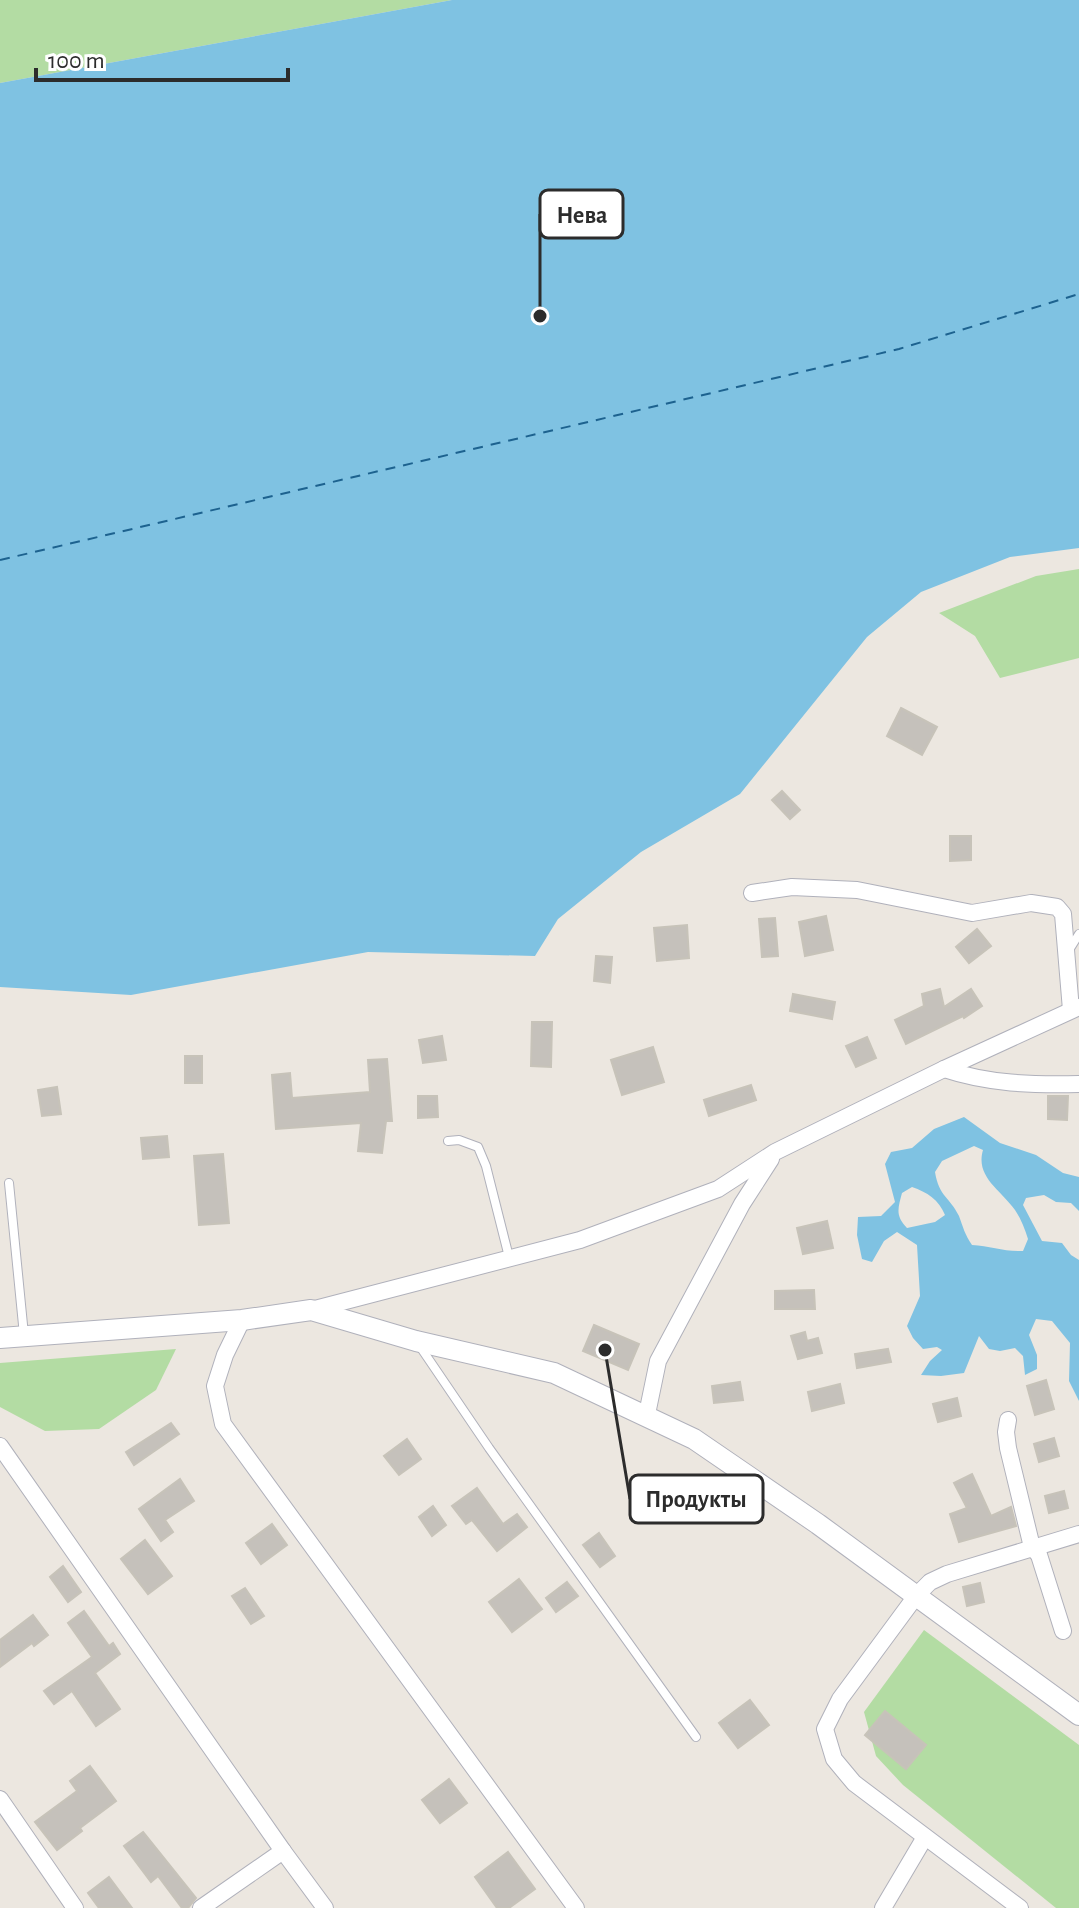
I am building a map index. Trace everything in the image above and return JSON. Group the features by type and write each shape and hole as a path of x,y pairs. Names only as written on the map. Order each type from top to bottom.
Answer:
{"street":[{"path":"0,1338 242,1320 311,1310 580,1240 718,1189 775,1152 1075,1009 1063,914 1057,907 1031,903 972,913 857,890 792,887 752,893"},
{"path":"944,1069 974,1079 1018,1085 1079,1084"},
{"path":"647,1414 658,1361 742,1204 775,1152"},
{"path":"311,1310 416,1341 554,1373 647,1414 694,1439 818,1524 1079,1715"},
{"path":"242,1320 225,1355 215,1386 223,1424 576,1908"},
{"path":"1008,1420 1008,1448 1032,1547 1039,1555 1063,1631"},
{"path":"0,1446 325,1908"},
{"path":"1020,1908 854,1783 834,1759 825,1729 840,1699 916,1596 930,1582 947,1574 1079,1534"},
{"path":"0,1799 75,1908"},
{"path":"883,1908 925,1837"},
{"path":"201,1908 283,1851"}],"lane":[{"path":"1066,954 1079,934"},
{"path":"448,1141 459,1140 478,1147 486,1166 509,1257"},
{"path":"9,1183 24,1336"},
{"path":"416,1341 696,1737"}],"green space":[{"path":"0,0 452,0 0,83"},
{"path":"1079,569 1079,658 1000,678 975,636 939,613 1036,576"},
{"path":"176,1349 156,1390 99,1429 45,1431 0,1407 0,1363"},
{"path":"924,1630 1079,1745 1079,1908 1056,1908 903,1785 876,1756 864,1712"}],"water":[{"path":"452,0 1079,0 1079,548 1010,557 921,592 867,637 740,794 641,852 558,919 535,956 368,952 131,995 0,987 0,83"},
{"path":"964,1117 1000,1143 1036,1155 1063,1173 1079,1177 1079,1211 1071,1203 1056,1202 1044,1195 1026,1198 1023,1205 1042,1241 1062,1243 1079,1260 1079,1401 1069,1381 1070,1343 1052,1321 1036,1319 1029,1335 1037,1355 1037,1369 1025,1375 1023,1356 1015,1348 1000,1351 989,1349 979,1336 964,1373 921,1375 942,1350 937,1347 923,1349 907,1326 920,1296 917,1245 897,1232 884,1241 872,1262 862,1259 857,1235 858,1217 881,1216 895,1202 885,1164 891,1152 912,1148 934,1129","holes":["974,1146 983,1150 986,1176 1021,1220 1028,1239 1023,1251 972,1245 956,1210 939,1187 935,1172 942,1161","912,1187 932,1197 945,1215 935,1222 907,1228 899,1216 899,1208 902,1193"]}],"building":[{"path":"901,708 937,727 922,755 887,736"},
{"path":"782,791 800,810 790,819 772,800"},
{"path":"950,836 971,836 971,860 950,861"},
{"path":"826,916 833,950 805,956 799,922"},
{"path":"775,918 778,956 762,957 759,919"},
{"path":"687,925 689,958 657,961 654,928"},
{"path":"977,929 991,946 969,963 956,947"},
{"path":"596,956 612,957 610,983 594,981"},
{"path":"940,989 944,1007 971,989 982,1006 964,1018 906,1044 895,1020 924,1006 922,994"},
{"path":"793,994 835,1002 832,1019 790,1011"},
{"path":"532,1022 552,1022 551,1067 531,1066"},
{"path":"442,1036 446,1060 423,1063 419,1040"},
{"path":"867,1037 876,1058 856,1067 846,1046"},
{"path":"653,1047 664,1082 622,1095 611,1060"},
{"path":"185,1056 202,1056 202,1083 185,1083"},
{"path":"387,1059 392,1121 386,1121 382,1153 358,1151 361,1123 276,1129 272,1075 290,1073 292,1098 370,1092 368,1060"},
{"path":"751,1085 756,1100 709,1116 704,1100"},
{"path":"57,1087 61,1114 42,1116 38,1090"},
{"path":"418,1096 437,1096 438,1117 418,1118"},
{"path":"1048,1096 1068,1096 1067,1120 1048,1119"},
{"path":"167,1136 169,1157 143,1159 141,1138"},
{"path":"223,1154 229,1223 199,1225 194,1156"},
{"path":"827,1221 833,1248 803,1254 797,1228"},
{"path":"814,1290 815,1309 775,1309 775,1291"},
{"path":"594,1325 639,1344 628,1370 583,1351"},
{"path":"805,1332 807,1341 818,1338 822,1353 798,1359 791,1336"},
{"path":"888,1349 891,1362 857,1368 855,1354"},
{"path":"1046,1380 1054,1409 1035,1415 1027,1386"},
{"path":"740,1382 743,1400 714,1403 712,1386"},
{"path":"840,1384 844,1403 812,1411 808,1392"},
{"path":"957,1398 961,1416 938,1422 933,1404"},
{"path":"171,1423 179,1434 134,1465 126,1452"},
{"path":"1054,1438 1059,1456 1039,1462 1034,1444"},
{"path":"407,1439 421,1459 399,1475 384,1456"},
{"path":"972,1474 991,1516 1011,1507 1016,1526 959,1542 950,1514 967,1508 954,1483"},
{"path":"180,1479 194,1501 165,1520 173,1532 161,1541 139,1509"},
{"path":"477,1488 503,1524 517,1514 527,1527 497,1551 472,1520 466,1524 452,1506"},
{"path":"1064,1491 1068,1508 1049,1513 1045,1496"},
{"path":"433,1506 446,1525 432,1536 419,1517"},
{"path":"272,1524 287,1545 261,1564 246,1543"},
{"path":"599,1533 615,1556 600,1567 583,1545"},
{"path":"145,1540 172,1576 148,1594 121,1559"},
{"path":"63,1566 81,1592 68,1602 50,1577"},
{"path":"519,1579 542,1609 512,1632 489,1602"},
{"path":"567,1582 578,1596 556,1612 546,1598"},
{"path":"980,1583 984,1602 967,1606 963,1587"},
{"path":"245,1588 264,1616 251,1624 232,1596"},
{"path":"84,1611 109,1646 113,1643 120,1654 95,1673 120,1709 96,1726 72,1691 54,1704 44,1691 92,1657 68,1623"},
{"path":"33,1615 48,1635 0,1667 0,1640"},
{"path":"750,1700 769,1725 738,1748 719,1723"},
{"path":"885,1711 926,1745 906,1769 865,1735"},
{"path":"90,1766 116,1801 57,1850 35,1822 77,1791 70,1781"},
{"path":"449,1779 467,1803 440,1823 422,1800"},
{"path":"143,1832 196,1898 188,1908 182,1908 158,1876 151,1882 124,1846"},
{"path":"508,1852 535,1889 509,1908 497,1908 475,1877"},
{"path":"109,1877 132,1908 99,1908 88,1893"}],"ferry route":[{"path":"0,560 899,349 1079,294"}],"place":[{"name":"Нева","path":"540,316"},
{"name":"Продукты","path":"605,1350"}]}
